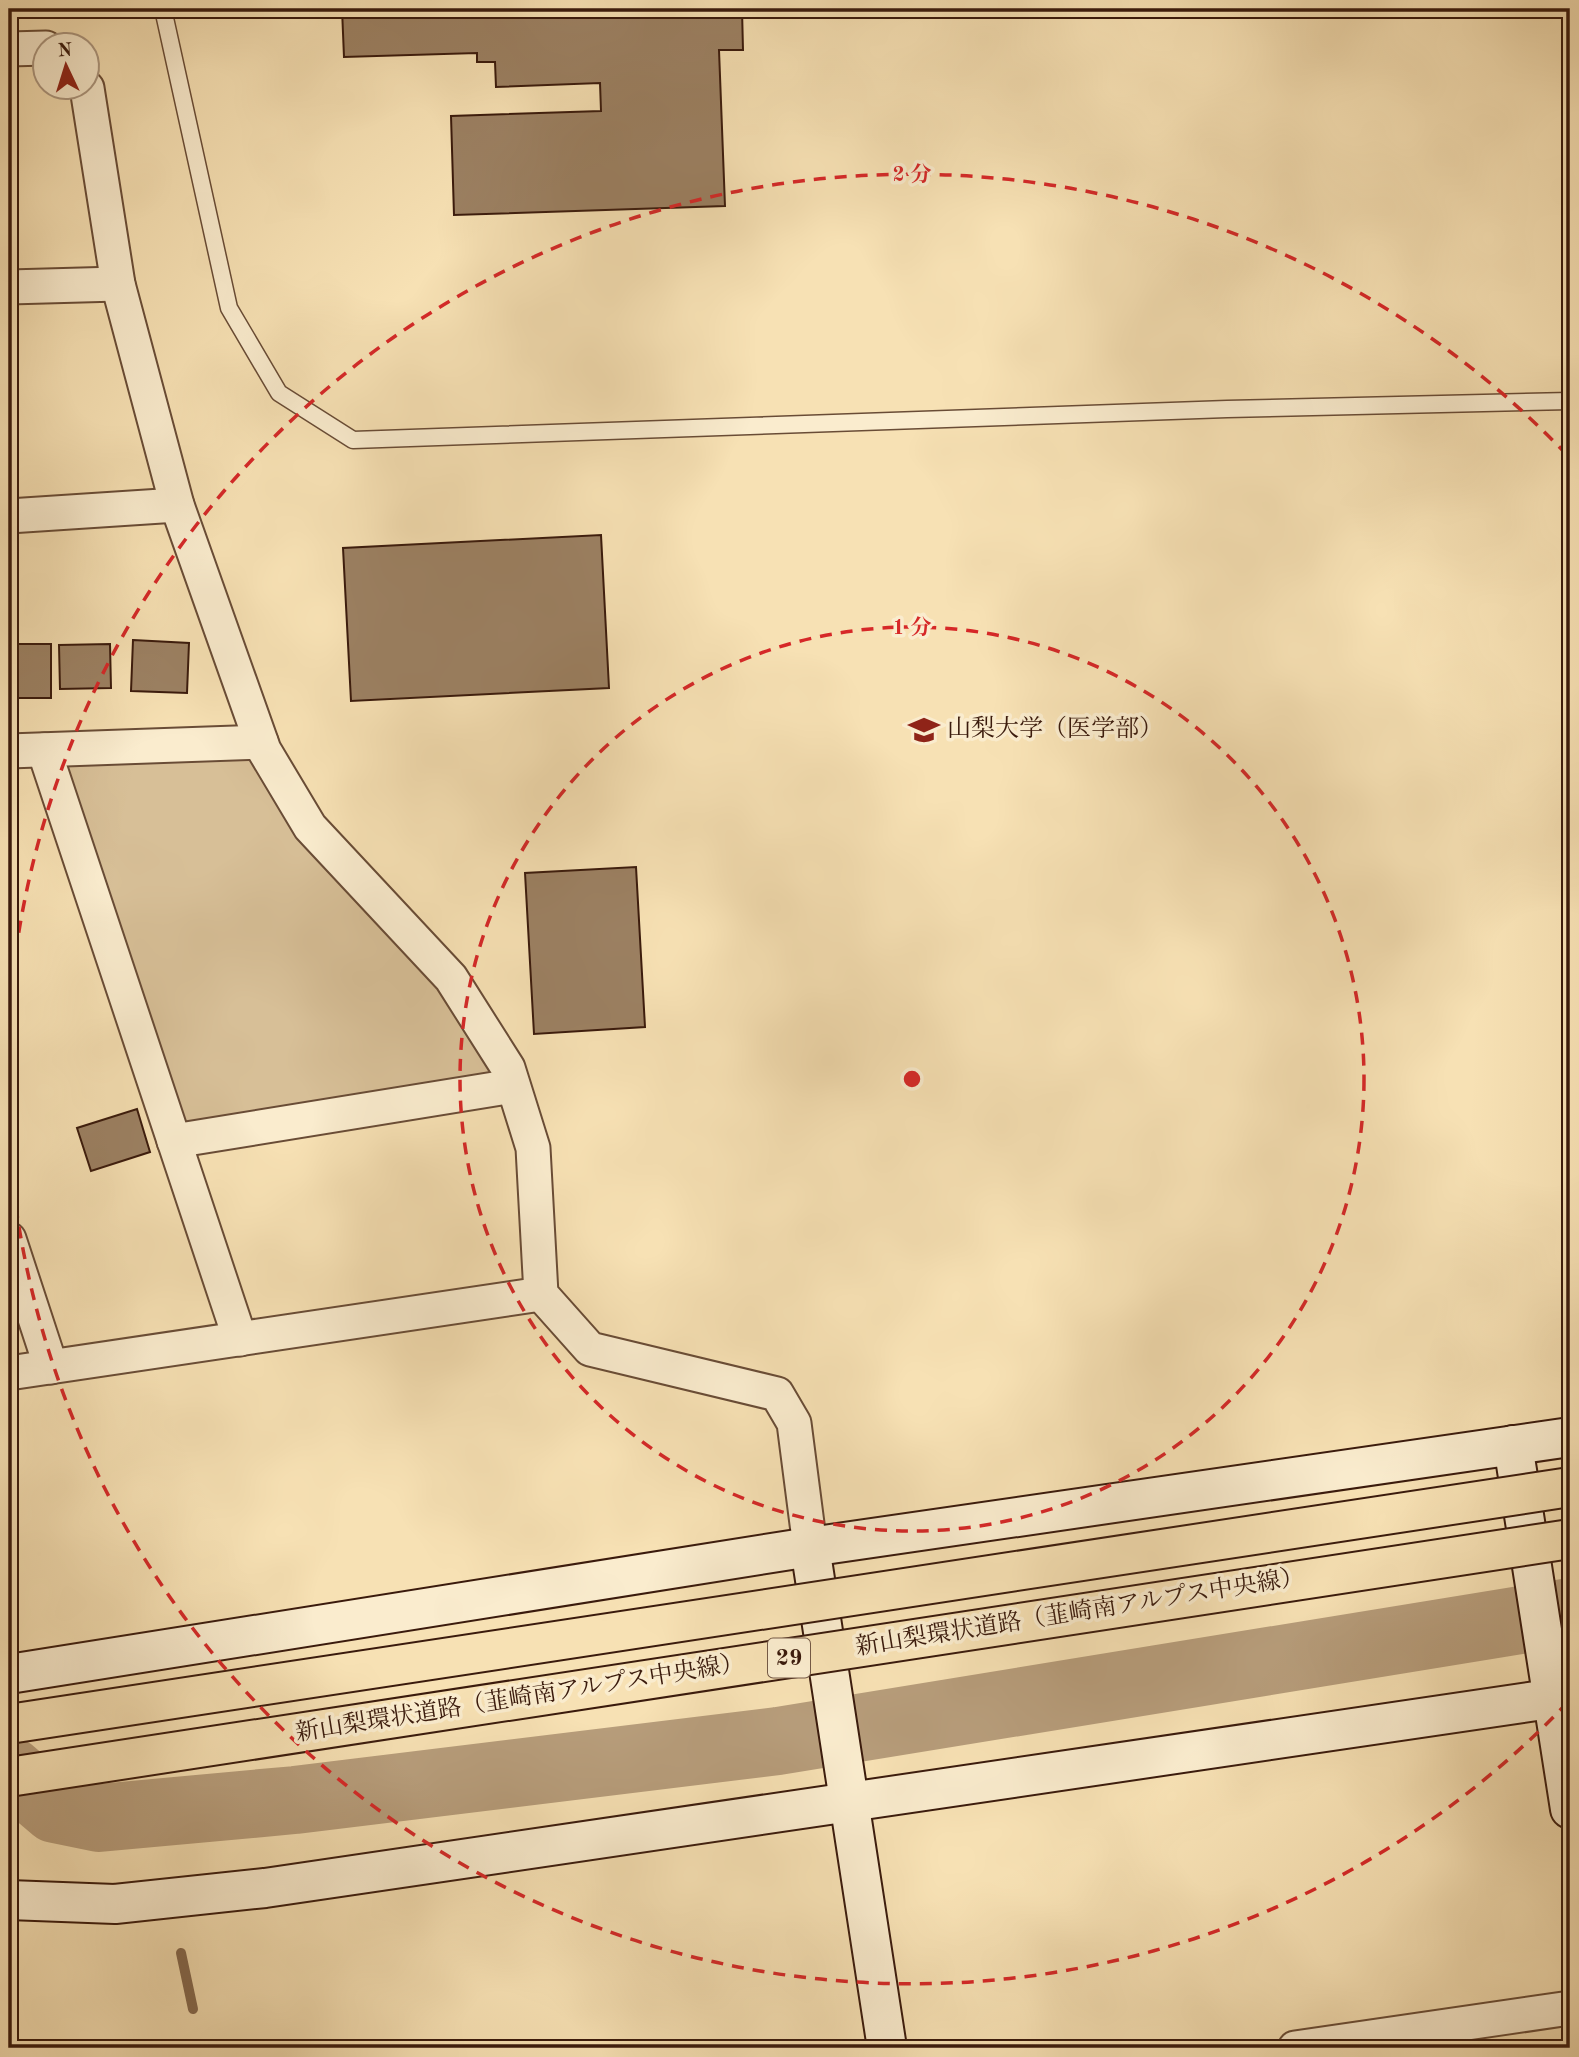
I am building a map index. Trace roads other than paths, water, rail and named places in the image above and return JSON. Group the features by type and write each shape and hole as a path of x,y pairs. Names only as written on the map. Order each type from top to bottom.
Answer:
{"highway":[{"name":"新山梨環状道路（韮崎南アルプス中央線）","path":"9,1724 1570,1487"},
{"name":"新山梨環状道路（韮崎南アルプス中央線）","path":"9,1777 1570,1539"}],"street":[{"path":"9,49 32,48"},
{"path":"89,102 118,284 177,505 264,750 310,827 451,978 508,1068 533,1148 541,1294 590,1349 778,1394 794,1423 830,1682 887,2048"},
{"path":"9,288 118,284"},
{"path":"9,516 177,505"},
{"path":"9,751 261,742"},
{"path":"44,750 240,1339"},
{"path":"174,1141 513,1086"},
{"path":"9,1239 51,1367"},
{"path":"9,1373 541,1294"},
{"path":"9,1674 810,1546 1570,1437"},
{"path":"1513,1445 1545,1637 1562,1697 1570,1809"},
{"path":"9,1900 115,1904 189,1898 1562,1697"},
{"path":"1295,2048 1570,2008"}],"lane":[{"path":"163,9 229,309 279,393 353,440 1227,409 1570,401"}],"waterway":[{"path":"9,1770 55,1809 99,1818 295,1800 778,1741 1570,1612"},
{"path":"181,1953 193,2009"}],"place":[{"name":"山梨大学（医学部）","path":"924,730"}]}
